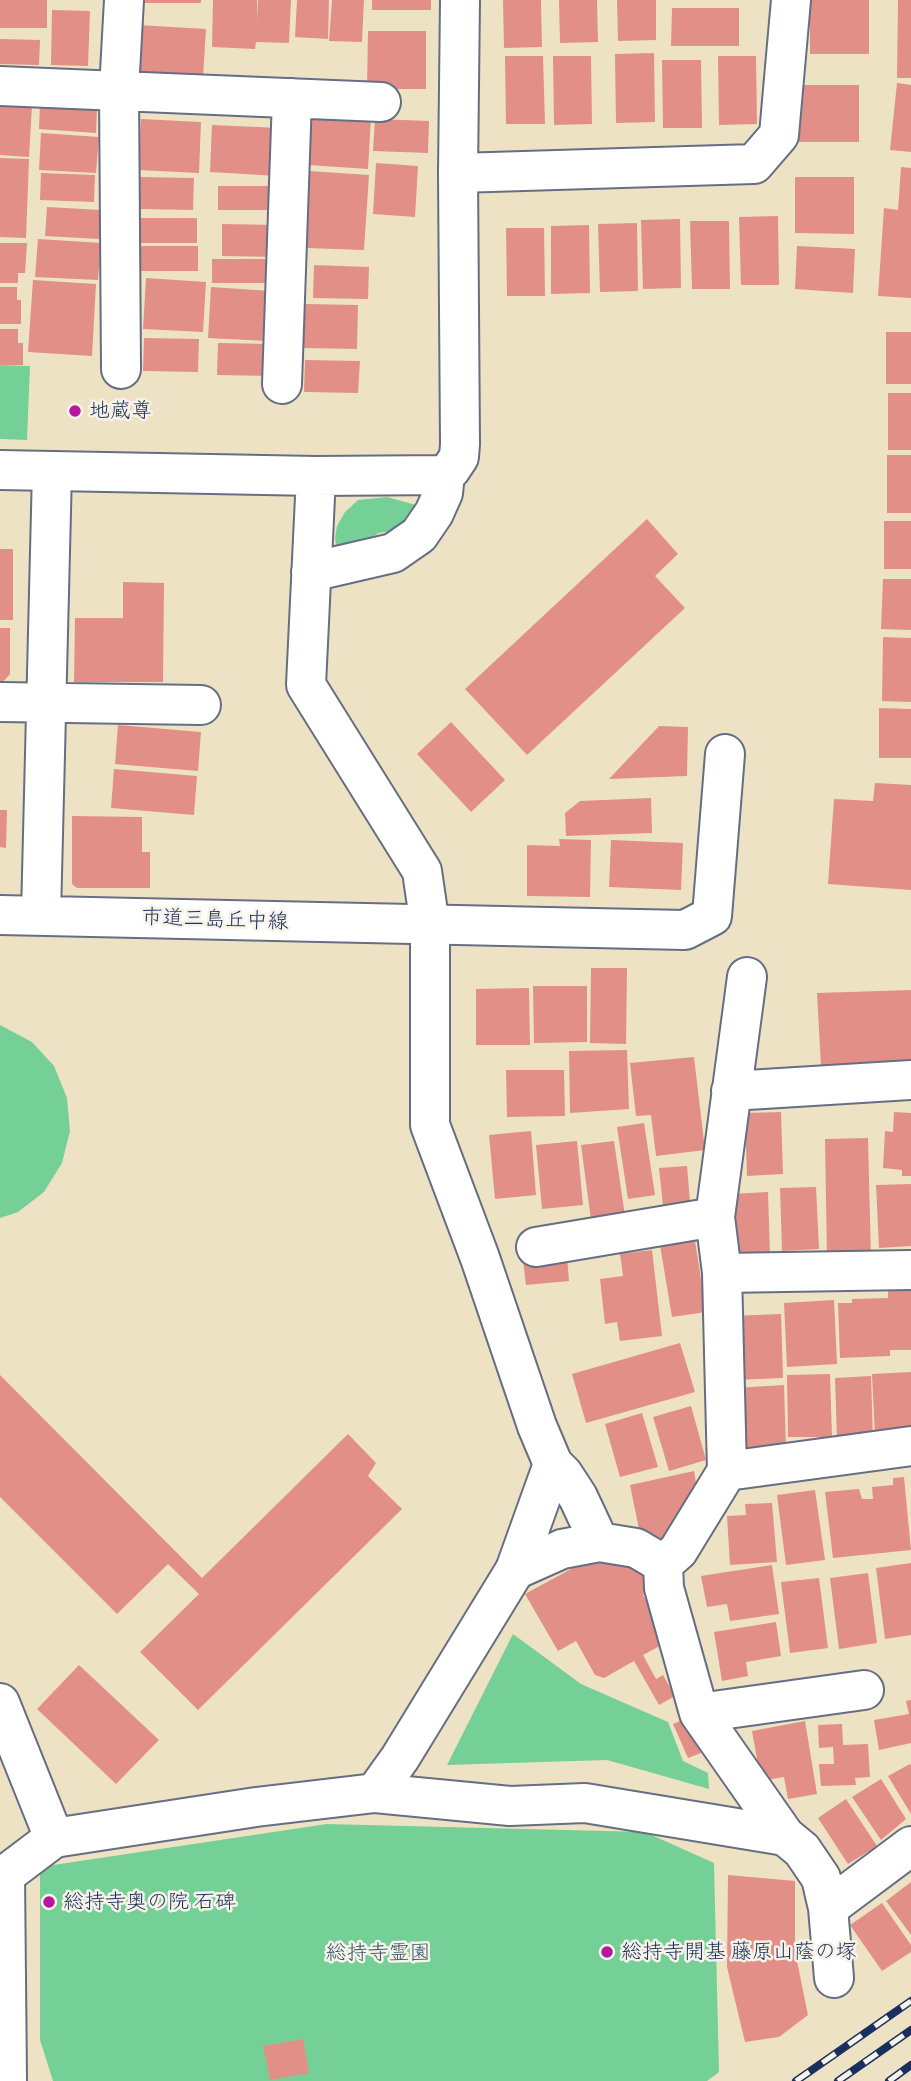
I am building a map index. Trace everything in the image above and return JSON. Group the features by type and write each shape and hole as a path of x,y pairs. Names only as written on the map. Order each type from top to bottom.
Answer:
{"street":[{"path":"121,369 119,90 124,0"},
{"path":"312,572 393,553 419,535 443,494 445,475 459,457 460,0"},
{"path":"458,173 754,164 779,135 791,0"},
{"path":"0,86 381,102"},
{"path":"282,384 292,98"},
{"path":"0,470 316,476 445,475"},
{"path":"41,915 52,471"},
{"path":"316,476 306,685 422,871 430,926 430,1125 480,1258 537,1426 553,1464 564,1475 578,1497 599,1542"},
{"path":"0,702 201,705"},
{"name":"市道三島丘中線","path":"0,915 685,930 712,916 725,754"},
{"path":"663,1564 678,1551 727,1471 722,1273 715,1217 747,976"},
{"path":"731,1091 911,1080"},
{"path":"536,1247 715,1217"},
{"path":"722,1273 911,1270"},
{"path":"727,1471 911,1446"},
{"path":"375,1793 400,1758 515,1570 553,1464"},
{"path":"515,1570 562,1549 599,1542 636,1548 663,1564"},
{"path":"663,1564 664,1588 699,1713 785,1836 802,1850 821,1878 828,1908 834,1978"},
{"path":"699,1713 864,1690"},
{"path":"0,1703 54,1838"},
{"path":"0,1843 54,1838 256,1807 375,1793 510,1806 585,1803 785,1836"},
{"path":"8,2081 5,1875 54,1838"},
{"path":"828,1908 911,1846"}],"green space":[{"path":"0,365 30,366 27,440 0,439"},
{"path":"387,497 416,505 418,518 402,529 379,533 356,547 337,552 337,526 345,512 358,500"},
{"path":"0,1025 32,1042 54,1066 67,1098 70,1131 62,1163 44,1192 18,1212 0,1218"},
{"path":"513,1634 581,1684 668,1722 683,1761 708,1773 709,1789 607,1760 447,1765"},
{"name":"総持寺霊園","path":"327,1824 645,1832 714,1863 719,2072 707,2081 53,2081 40,2040 40,1867"}],"building":[{"path":"0,0 47,0 47,28 0,28"},
{"path":"141,0 201,0 201,3 141,3"},
{"path":"213,0 257,0 257,21 258,0 291,0 289,43 256,42 255,49 212,47"},
{"path":"297,0 329,0 328,39 295,37"},
{"path":"332,0 364,0 362,42 329,41"},
{"path":"372,0 431,0 431,10 372,10"},
{"path":"503,0 541,0 542,47 504,48"},
{"path":"559,0 597,0 598,42 560,43"},
{"path":"617,0 656,0 656,40 618,41"},
{"path":"810,0 869,0 869,54 810,54"},
{"path":"898,0 911,0 911,78 897,78"},
{"path":"672,8 739,8 739,46 671,46"},
{"path":"52,10 90,11 88,66 51,65"},
{"path":"138,25 206,29 203,76 135,72"},
{"path":"368,31 426,31 426,89 367,89"},
{"path":"0,39 40,40 39,65 0,64"},
{"path":"654,53 655,122 616,123 615,54"},
{"path":"505,56 543,56 545,124 506,124"},
{"path":"553,56 591,56 592,124 554,125"},
{"path":"718,56 756,56 757,124 719,125"},
{"path":"662,60 701,60 702,128 663,128"},
{"path":"897,83 911,85 911,152 890,150"},
{"path":"799,85 859,85 859,142 799,142"},
{"path":"40,103 97,107 96,133 39,129"},
{"path":"0,104 32,106 29,157 0,155"},
{"path":"311,114 371,118 368,169 308,165"},
{"path":"141,119 201,122 199,173 138,170"},
{"path":"375,119 429,121 428,153 373,151"},
{"path":"212,125 281,128 278,176 210,172"},
{"path":"41,133 99,137 96,173 39,170"},
{"path":"0,158 29,159 26,238 0,237"},
{"path":"376,163 418,166 415,217 373,214"},
{"path":"901,167 911,168 911,298 878,296 884,208 898,210"},
{"path":"309,171 369,175 364,250 306,248"},
{"path":"41,173 95,175 94,202 40,200"},
{"path":"139,177 194,178 193,210 139,209"},
{"path":"795,177 854,177 854,234 795,233"},
{"path":"218,186 277,186 277,210 218,210"},
{"path":"47,207 101,210 99,239 45,236"},
{"path":"778,216 779,285 741,285 739,217"},
{"path":"139,218 197,218 197,243 139,243"},
{"path":"680,219 681,288 643,289 641,220"},
{"path":"690,221 729,221 730,289 692,289"},
{"path":"637,223 638,291 600,292 598,224"},
{"path":"222,224 277,225 277,257 222,256"},
{"path":"589,225 590,293 551,294 551,226"},
{"path":"506,228 544,228 545,296 507,296"},
{"path":"38,239 101,243 98,280 35,277"},
{"path":"0,243 27,243 25,273 18,273 18,283 0,283"},
{"path":"140,246 198,246 198,271 140,271"},
{"path":"797,246 855,249 853,293 795,289"},
{"path":"212,259 271,259 271,283 212,283"},
{"path":"314,265 369,267 368,299 313,298"},
{"path":"146,278 206,282 203,332 143,329"},
{"path":"33,280 96,284 92,356 28,352"},
{"path":"0,287 17,287 17,300 21,300 21,324 0,324"},
{"path":"211,287 271,291 268,341 208,338"},
{"path":"304,304 358,305 357,349 302,348"},
{"path":"0,329 18,329 18,343 23,343 23,365 0,365"},
{"path":"886,332 911,332 911,384 886,384"},
{"path":"144,338 199,339 198,372 143,371"},
{"path":"218,343 273,344 272,376 217,375"},
{"path":"305,360 360,361 358,393 304,392"},
{"path":"888,393 911,393 911,450 888,450"},
{"path":"887,455 911,455 911,513 887,513"},
{"path":"647,519 678,554 655,576 685,608 527,755 465,689"},
{"path":"884,521 911,521 911,569 884,569"},
{"path":"0,549 13,549 13,620 0,620"},
{"path":"883,579 911,579 911,630 881,629"},
{"path":"123,582 164,583 163,682 74,682 75,618 123,618"},
{"path":"0,628 10,628 10,674 3,682 0,682"},
{"path":"883,637 911,638 911,702 882,701"},
{"path":"879,708 911,709 911,758 879,758"},
{"path":"451,722 505,780 471,812 417,754"},
{"path":"118,725 201,732 198,771 115,764"},
{"path":"659,726 688,727 687,776 609,779"},
{"path":"114,769 197,776 194,815 111,808"},
{"path":"875,783 911,785 911,890 828,884 834,799 873,801"},
{"path":"651,798 652,833 566,836 565,813 580,801"},
{"path":"0,810 7,810 6,848 0,847"},
{"path":"72,816 142,817 142,852 150,852 150,888 77,888 72,884"},
{"path":"559,839 591,840 590,897 527,896 527,845 560,846"},
{"path":"611,840 683,843 681,890 609,887"},
{"path":"591,968 627,968 626,1044 590,1043"},
{"path":"533,986 587,986 587,1042 534,1043"},
{"path":"529,988 530,1045 476,1045 476,989"},
{"path":"911,990 911,1063 821,1066 817,993"},
{"path":"627,1050 629,1109 570,1113 569,1051"},
{"path":"694,1057 705,1150 656,1156 651,1115 636,1116 630,1063"},
{"path":"506,1070 564,1070 565,1116 507,1117"},
{"path":"781,1112 783,1174 747,1176 745,1113"},
{"path":"894,1112 911,1113 911,1176 902,1176 902,1170 883,1168 885,1131 893,1132"},
{"path":"644,1123 655,1195 628,1199 617,1127"},
{"path":"531,1131 536,1195 495,1199 489,1135"},
{"path":"868,1138 871,1259 827,1260 825,1139"},
{"path":"577,1141 583,1205 542,1209 536,1145"},
{"path":"614,1141 625,1216 591,1220 581,1145"},
{"path":"687,1166 690,1202 663,1206 659,1168"},
{"path":"911,1184 911,1246 879,1248 876,1185"},
{"path":"816,1187 819,1249 782,1251 780,1188"},
{"path":"768,1192 770,1255 734,1256 732,1194"},
{"path":"694,1234 706,1312 672,1317 659,1239"},
{"path":"652,1250 662,1336 620,1341 617,1322 605,1324 600,1279 623,1276 620,1254"},
{"path":"567,1256 569,1281 526,1285 523,1261"},
{"path":"911,1289 911,1350 890,1350 890,1356 840,1358 838,1303 852,1303 852,1299 888,1298 888,1290"},
{"path":"834,1300 837,1364 787,1367 784,1303"},
{"path":"781,1314 783,1378 734,1380 731,1316"},
{"path":"680,1343 695,1392 586,1423 572,1374"},
{"path":"911,1372 911,1436 875,1438 872,1374"},
{"path":"830,1374 832,1437 788,1437 787,1375"},
{"path":"0,1375 202,1578 348,1434 376,1463 368,1476 402,1509 198,1710 140,1652 199,1594 168,1564 117,1614 0,1497"},
{"path":"871,1376 873,1439 837,1440 835,1378"},
{"path":"784,1385 786,1449 737,1452 734,1388"},
{"path":"691,1406 706,1460 669,1471 653,1417"},
{"path":"642,1413 658,1467 620,1477 605,1424"},
{"path":"694,1471 698,1495 676,1537 642,1544 630,1485"},
{"path":"904,1477 911,1550 833,1558 825,1492 859,1489 862,1499 873,1499 872,1487 893,1485 893,1478"},
{"path":"815,1490 825,1560 786,1565 777,1495"},
{"path":"772,1503 777,1562 730,1565 727,1516 746,1515 745,1504"},
{"path":"593,1557 638,1562 653,1589 643,1595 669,1641 643,1655 656,1679 663,1675 675,1696 659,1705 634,1661 604,1678 595,1675 576,1641 558,1651 525,1594"},
{"path":"911,1563 911,1635 885,1639 876,1568"},
{"path":"772,1565 779,1614 730,1621 727,1604 707,1607 701,1576"},
{"path":"868,1573 877,1643 839,1649 830,1578"},
{"path":"819,1578 828,1648 790,1653 781,1582"},
{"path":"776,1622 781,1656 746,1662 748,1676 722,1681 714,1632"},
{"path":"79,1665 159,1740 116,1784 37,1709"},
{"path":"911,1700 911,1743 879,1750 874,1720 909,1714 906,1701"},
{"path":"687,1718 701,1753 688,1758 673,1724"},
{"path":"805,1721 817,1794 788,1799 784,1777 761,1781 752,1731"},
{"path":"842,1724 843,1745 868,1744 870,1777 855,1778 856,1785 821,1786 819,1764 834,1764 833,1747 819,1748 818,1725"},
{"path":"910,1764 911,1766 911,1814 888,1776"},
{"path":"881,1779 906,1819 881,1840 852,1797"},
{"path":"846,1799 877,1846 848,1864 818,1818"},
{"path":"728,1875 795,1881 795,1951 808,2015 779,2037 745,2042 727,1967"},
{"path":"911,1882 911,1935 886,1901"},
{"path":"882,1903 911,1945 911,1952 882,1971 850,1925"},
{"path":"303,2039 309,2073 270,2080 263,2046"}],"railway":[{"path":"796,2081 911,2001"},
{"path":"838,2081 911,2030"},
{"path":"889,2081 911,2065"}],"place":[{"name":"地蔵尊","path":"75,411"},
{"name":"総持寺奥の院 石碑","path":"49,1902"},
{"name":"総持寺開基 藤原山蔭の塚","path":"607,1952"}]}
